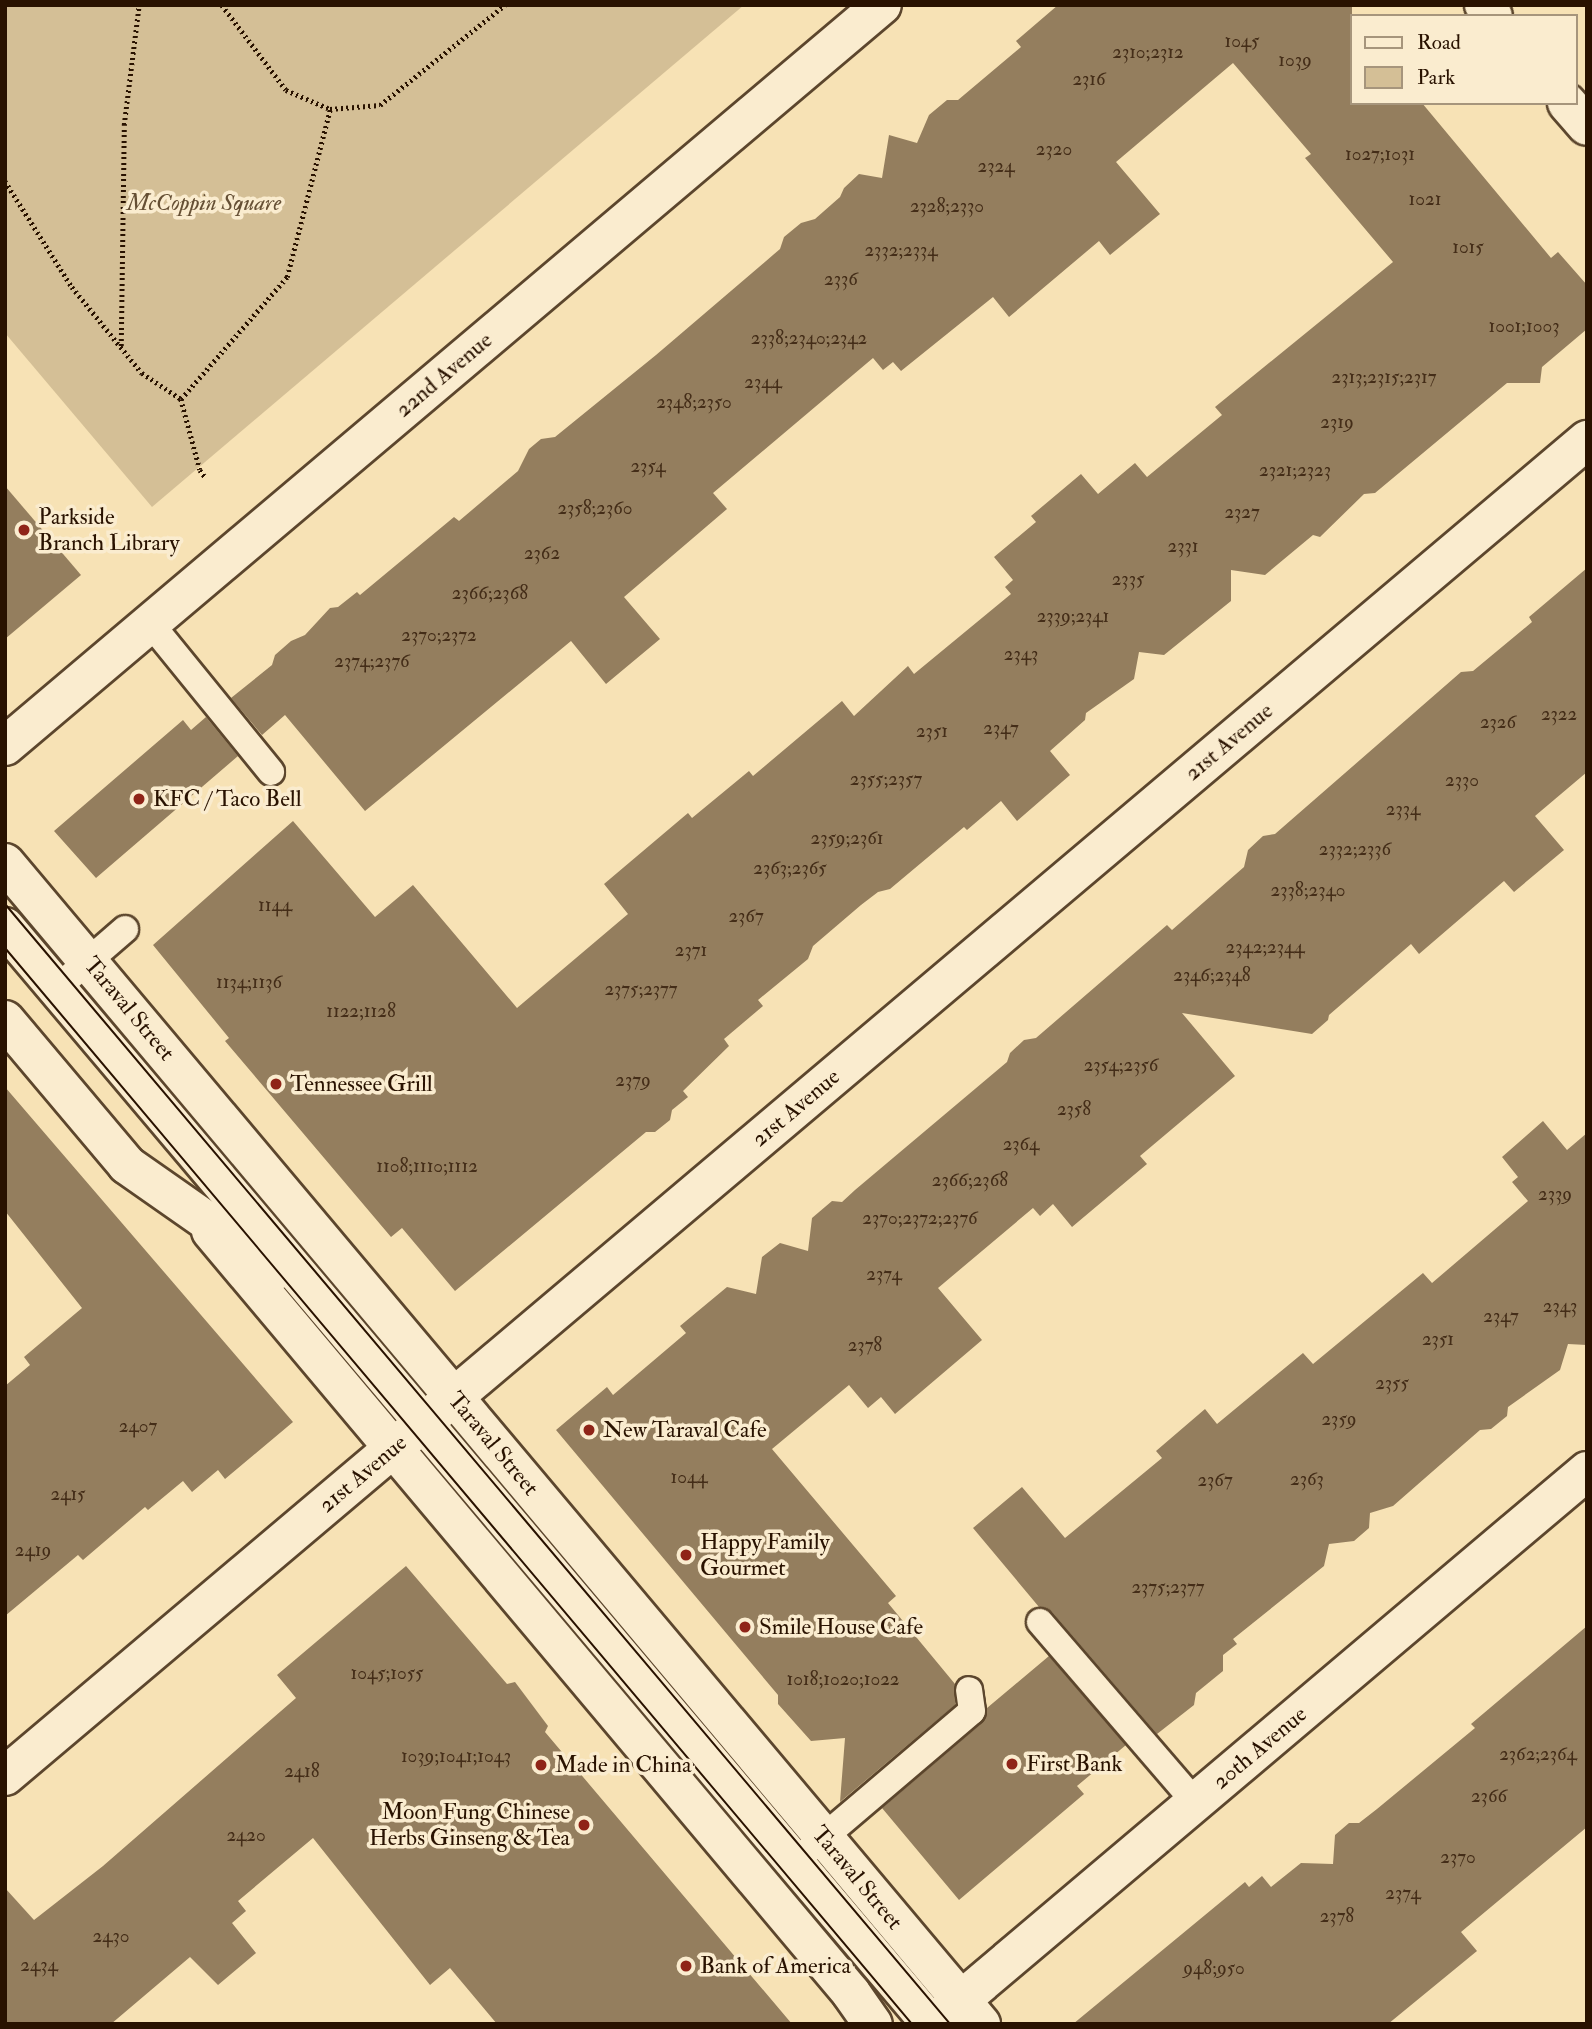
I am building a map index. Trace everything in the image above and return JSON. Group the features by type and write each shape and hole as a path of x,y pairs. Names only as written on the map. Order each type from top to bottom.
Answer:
{"street":[{"name":"22nd Avenue","path":"5,746 882,5"},
{"path":"1569,105 1587,126"},
{"name":"21st Avenue","path":"5,1776 1587,440"},
{"name":"Taraval Street","path":"5,863 971,2012"},
{"name":"Taraval Street","path":"5,927 932,2024"},
{"name":"Taraval Street","path":"5,1020 128,1165 321,1302"},
{"name":"Taraval Street","path":"193,1211 851,1993 873,2024"},
{"name":"20th Avenue","path":"932,2024 971,2012 1195,1802 1587,1471"}],"lane":[{"path":"150,623 271,772"},
{"path":"57,988 125,929"},
{"path":"1040,1622 1195,1802"},
{"path":"794,1863 972,1711 968,1690"}],"path":[{"path":"121,347 124,125 139,5"},
{"path":"222,5 286,90 330,108 380,105 505,5"},
{"path":"181,399 287,277 330,108"},
{"path":"5,181 72,287 142,373 181,399 200,470 206,478"}],"green space":[{"name":"McCoppin Square","path":"5,5 744,5 152,507 5,333"}],"building":[{"path":"1058,5 1352,5 1350,105 1424,105 1551,258 1558,252 1587,285 1587,329 1542,367 1540,383 1507,383 1375,493 1364,494 1320,537 1313,535 1265,575 1231,570 1231,601 1164,655 1139,652 1134,679 1086,713 1085,720 1050,751 1070,775 1017,821 1001,801 967,830 964,827 890,889 878,892 861,905 813,946 808,959 758,1000 763,1006 724,1039 729,1046 683,1091 688,1097 672,1110 670,1120 655,1132 646,1132 455,1291 402,1228 391,1237 225,1041 229,1038 153,945 293,821 375,917 413,885 517,1008 628,914 604,884 688,813 692,818 749,771 753,776 842,701 854,716 908,666 914,674 1011,594 1005,587 1013,580 994,557 1036,522 1031,516 1081,474 1098,494 1135,463 1147,477 1222,415 1215,407 1393,262 1305,158 1311,154 1233,63 1116,162 1160,214 1110,255 1099,241 1009,317 993,297 901,371 893,362 883,370 873,358 713,493 727,509 624,597 660,639 606,684 571,641 365,811 285,715 262,735 231,698 272,665 275,655 291,641 305,635 330,608 338,607 357,592 360,595 454,517 459,521 518,471 529,449 541,439 555,437 656,355 780,249 784,237 801,223 815,219 840,197 844,188 859,174 882,178 889,135 917,143 929,115 947,100 958,100 1021,47 1016,41"},
{"name":"Parkside Branch Library","path":"5,486 81,575 5,639"},
{"path":"1587,568 1587,772 1535,816 1564,850 1514,892 1504,881 1419,954 1411,944 1329,1015 1328,1020 1312,1034 1182,1013 1235,1076 1140,1156 1147,1164 1072,1227 1053,1204 1040,1216 1033,1208 938,1288 982,1340 895,1414 881,1397 868,1408 849,1385 772,1449 896,1596 888,1603 955,1684 955,1705 840,1802 845,1738 811,1741 778,1704 778,1695 556,1430 607,1387 613,1395 686,1333 680,1326 727,1287 756,1294 762,1257 780,1243 808,1251 812,1218 832,1201 842,1202 1007,1062 1010,1053 1024,1040 1036,1038 1167,925 1172,930 1244,867 1248,850 1263,836 1275,834 1461,672 1473,671 1532,622 1529,617"},
{"name":"KFC / Taco Bell","path":"206,717 238,756 96,878 54,831 183,720 191,730"},
{"path":"5,1087 293,1422 225,1479 218,1470 192,1492 183,1481 148,1510 145,1507 83,1560 78,1555 5,1616 5,1386 30,1365 24,1357 82,1308 5,1211"},
{"path":"1543,1121 1567,1150 1587,1133 1587,1345 1568,1344 1560,1370 1508,1407 1507,1416 1491,1429 1480,1430 1393,1506 1370,1513 1369,1528 1354,1541 1329,1544 1324,1566 1233,1639 1237,1644 1223,1655 1223,1671 1196,1693 1194,1705 1157,1734 1052,1612 1039,1607 973,1528 1022,1487 1065,1538 1162,1458 1156,1451 1205,1409 1217,1424 1303,1353 1313,1364 1423,1273 1432,1283 1528,1201 1512,1182 1518,1177 1502,1157"},
{"path":"406,1566 507,1684 515,1682 548,1726 545,1732 792,2024 497,2024 450,1968 430,1985 313,1838 238,1901 246,1911 232,1923 256,1953 218,1985 190,1957 111,2024 5,2024 5,1888 34,1920 103,1866 296,1698 277,1675"},
{"path":"1587,1626 1587,1827 1461,1932 1477,1951 1388,2024 1073,2024 1245,1882 1249,1887 1262,1876 1271,1887 1301,1863 1333,1864 1335,1835 1349,1823 1359,1823 1475,1728 1471,1724"},
{"name":"First Bank","path":"1049,1656 1126,1745 1077,1786 1084,1794 959,1900 882,1808 982,1723 987,1708"}],"tram line":[{"path":"5,904 950,2024"},
{"path":"5,948 912,2024"}],"place":[{"name":"Parkside Branch Library","path":"24,530"},
{"name":"KFC / Taco Bell","path":"139,799"},
{"name":"Tennessee Grill","path":"276,1084"},
{"name":"New Taraval Cafe","path":"589,1430"},
{"name":"Happy Family Gourmet","path":"686,1555"},
{"name":"Smile House Cafe","path":"745,1627"},
{"name":"First Bank","path":"1012,1764"},
{"name":"Made in China","path":"541,1765"},
{"name":"Moon Fung Chinese Herbs Ginseng & Tea","path":"584,1825"},
{"name":"Bank of America","path":"686,1966"}]}
